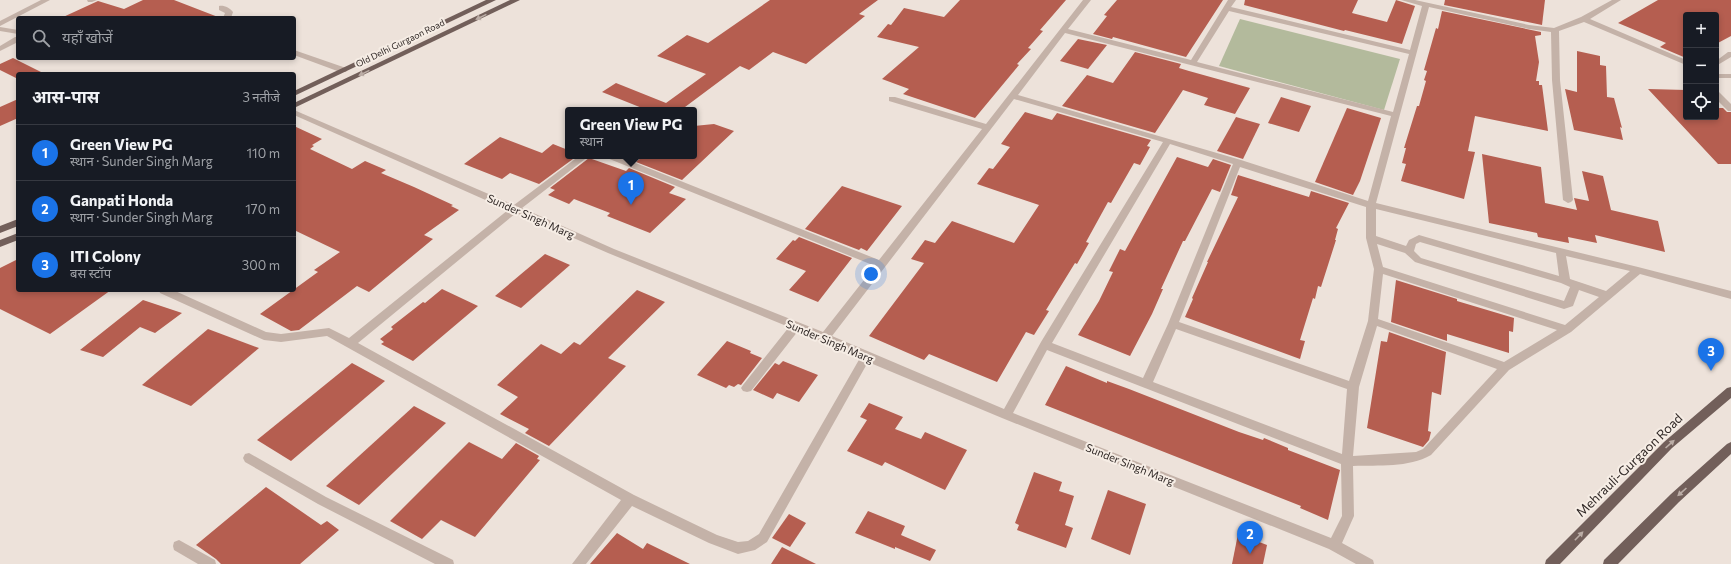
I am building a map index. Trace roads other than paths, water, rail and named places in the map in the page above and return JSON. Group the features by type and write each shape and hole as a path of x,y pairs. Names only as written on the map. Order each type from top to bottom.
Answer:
{"main road":[{"name":"Old Delhi Gurgaon Road","path":"296,93 492,0"},
{"name":"Old Delhi Gurgaon Road","path":"296,105 516,0"},
{"path":"0,230 16,223"},
{"path":"0,244 16,238"},
{"name":"Mehrauli-Gurgaon Road","path":"1551,564 1668,445 1731,391"},
{"path":"1609,564 1675,498 1731,446"}],"street":[{"path":"0,24 46,0"},
{"path":"825,337 1087,0"},
{"path":"1193,64 1232,0"},
{"path":"1405,0 1530,27 1555,30 1584,19 1617,0"},
{"path":"1334,545 1348,516 1347,461 1353,387 1372,321 1379,270 1371,238 1372,205 1426,5"},
{"path":"222,8 229,12 228,16"},
{"path":"1227,8 1412,53"},
{"path":"1584,19 1683,62"},
{"path":"0,29 16,32"},
{"path":"1063,30 1396,115"},
{"path":"1555,30 1556,80 1568,200"},
{"path":"0,49 16,40"},
{"path":"296,53 343,70"},
{"path":"1719,62 1731,54"},
{"path":"1719,76 1731,76"},
{"path":"1013,96 1238,162 1372,205 1638,270 1731,295"},
{"path":"1719,96 1728,102 1731,108"},
{"path":"892,99 988,128"},
{"name":"Sunder Singh Marg","path":"296,113 611,251 825,337 866,356 1006,415 1334,545 1368,564"},
{"path":"1006,415 1045,345 1168,141"},
{"path":"349,344 515,209 581,159"},
{"path":"617,159 882,265"},
{"path":"1146,384 1173,324 1238,162"},
{"path":"1371,238 1409,250 1410,254 1418,260 1564,305 1569,303 1576,285"},
{"path":"1409,250 1412,242 1419,238 1565,281 1608,296"},
{"path":"1561,252 1565,281"},
{"path":"1379,270 1567,329"},
{"path":"1045,345 1347,461 1406,459 1418,457 1427,452 1505,367 1567,329 1638,270"},
{"path":"168,292 264,336 281,338 320,332 330,332 349,344 630,498 713,539 738,548 750,546 763,538 866,356"},
{"path":"1372,321 1505,367"},
{"path":"1173,324 1353,387"},
{"path":"747,388 796,326"},
{"path":"249,458 310,493 448,564"},
{"path":"578,564 630,498"},
{"path":"179,546 210,564"}],"place":[{"name":"Green View PG","path":"631,205"},
{"name":"ITI Colony","path":"1711,371"},
{"name":"Ganpati Honda","path":"1250,554"}]}
